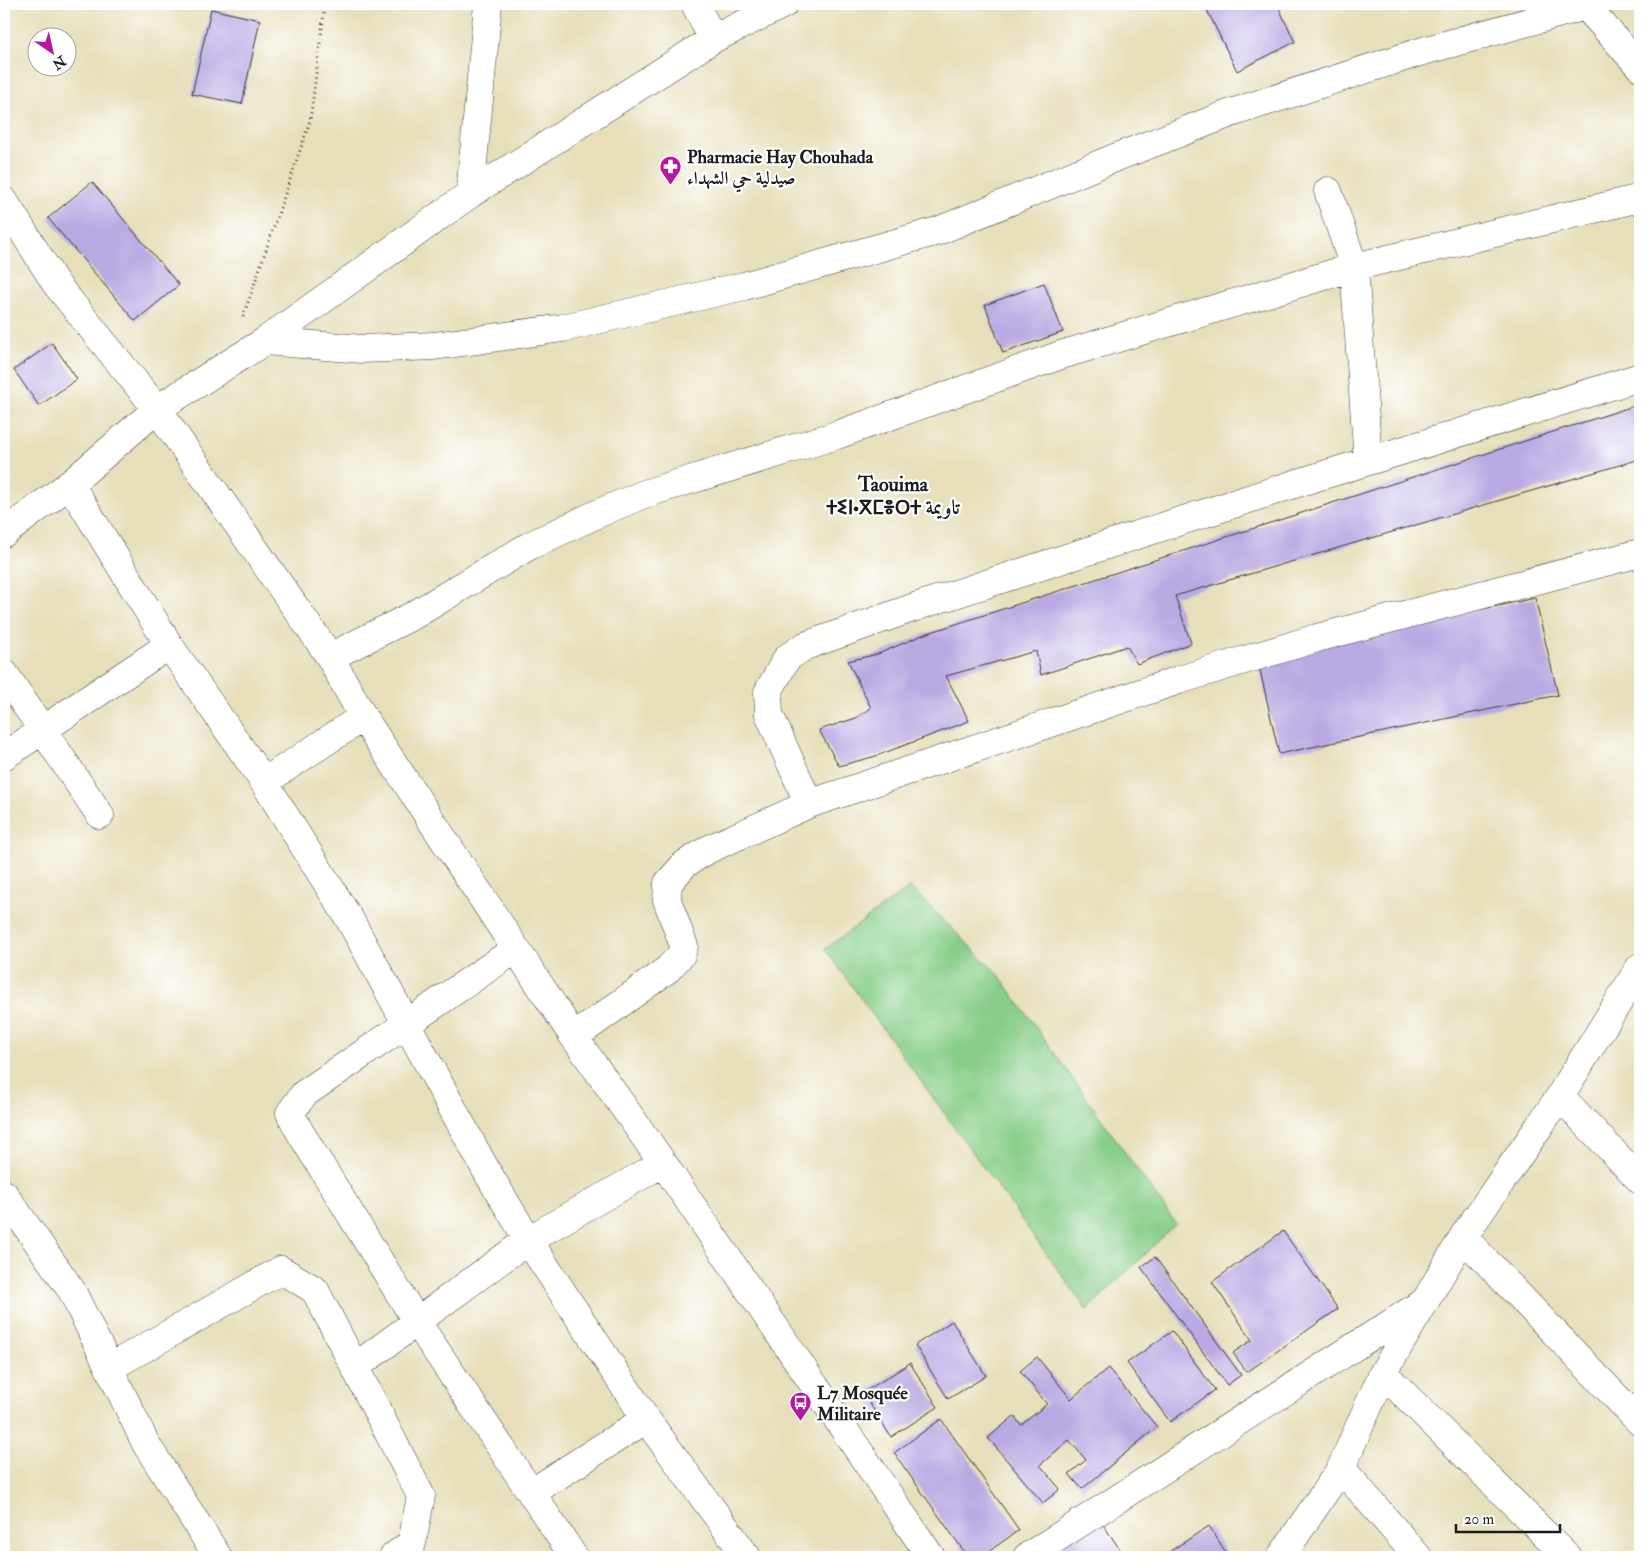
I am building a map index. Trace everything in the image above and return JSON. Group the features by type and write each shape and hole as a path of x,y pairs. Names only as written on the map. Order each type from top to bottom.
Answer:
{"street":[{"path":"695,4 713,39"},
{"path":"4,533 70,484 156,409 265,341 470,194 713,39 784,4"},
{"path":"470,194 483,5"},
{"path":"265,341 362,349 434,346 564,328 744,286 938,231 1117,157 1231,113 1423,51 1585,5 1640,67"},
{"path":"1328,191 1354,267 1368,461"},
{"path":"330,657 414,615 529,546 644,494 837,435 1061,356 1354,267 1640,198"},
{"path":"4,201 56,284 156,409 330,657 363,717 574,1037 663,1163 931,1557"},
{"path":"809,804 769,714 768,692 787,658 805,646 918,606 1368,461 1640,377"},
{"path":"70,484 169,645 264,782 350,920 486,1170 528,1240 646,1419 747,1557"},
{"path":"574,1037 668,969 681,954 684,946 666,900 668,883 685,864 709,848 809,804 1179,680 1307,641 1640,553"},
{"path":"4,756 169,645"},
{"path":"4,673 100,815"},
{"path":"264,782 363,717"},
{"path":"516,949 304,1094 290,1113 417,1322 574,1557"},
{"path":"1281,1557 1340,1468 1383,1373 1463,1236 1636,982"},
{"path":"1560,1096 1640,1180"},
{"path":"355,1367 528,1240 663,1163"},
{"path":"4,1194 72,1291 146,1444 218,1557"},
{"path":"1463,1236 1640,1422"},
{"path":"109,1368 281,1270 314,1290 421,1496 409,1553"},
{"path":"1027,1557 1425,1301"},
{"path":"1383,1373 1568,1557"},
{"path":"531,1493 646,1419"},
{"path":"1340,1468 1418,1557"}],"path":[{"path":"242,318 310,121 326,5 328,4"}],"green space":[{"path":"910,887 999,975 1176,1224 1087,1310 825,949"}],"building":[{"path":"1204,4 1277,4 1295,42 1237,71"},
{"path":"211,9 260,20 242,104 192,94"},
{"path":"92,182 179,285 135,321 48,218"},
{"path":"1044,283 1063,332 1003,353 985,305"},
{"path":"52,343 77,379 39,406 14,370"},
{"path":"1640,404 1640,459 1175,596 1191,643 1137,664 1127,646 1041,675 1036,651 946,676 969,721 876,756 839,766 819,730 856,718 871,708 848,661 878,654 925,634"},
{"path":"1535,598 1558,695 1279,754 1257,657"},
{"path":"1283,1231 1338,1309 1247,1372 1233,1353 1252,1340 1212,1282"},
{"path":"1155,1257 1241,1375 1227,1385 1141,1267"},
{"path":"952,1321 986,1376 948,1399 915,1345"},
{"path":"1172,1331 1215,1390 1170,1422 1127,1363"},
{"path":"1037,1357 1071,1399 1108,1368 1157,1427 1082,1489 1069,1474 1086,1460 1069,1440 1040,1465 1060,1489 1043,1503 988,1438 1014,1416 1021,1425 1047,1404 1020,1371"},
{"path":"910,1363 938,1407 891,1437 863,1393"},
{"path":"941,1419 1019,1530 981,1557 968,1557 894,1453"},
{"path":"1098,1517 1125,1557 1039,1557"},
{"path":"1209,1526 1229,1557 1161,1557"}],"place":[{"name":"Pharmacie Hay Chouhada صيدلية حي الشهداء","path":"671,186"},
{"name":"L7 Mosquée Militaire","path":"801,1422"}],"district":[{"name":"Taouima ⵜⵉⵏ•ⴳⵎⴻⵔⵜ تاويمة","path":"893,496"}]}
